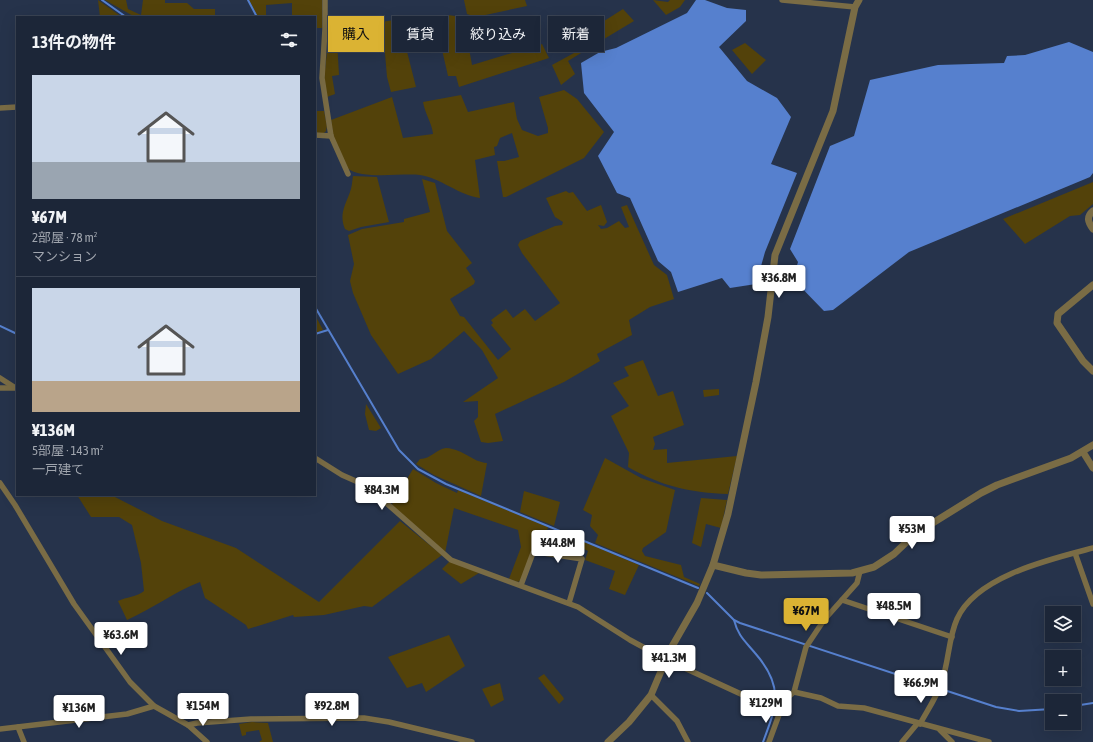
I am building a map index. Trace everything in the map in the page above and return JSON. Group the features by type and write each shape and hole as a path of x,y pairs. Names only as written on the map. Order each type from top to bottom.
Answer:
{"street":[{"path":"325,0 326,29 322,78 330,136 348,174"},
{"path":"782,0 855,7"},
{"path":"608,742 629,722 651,696 675,641 695,608 713,565 728,514 757,376 768,317 775,255 833,111 855,7 858,0"},
{"path":"0,108 16,107"},
{"path":"316,135 330,136"},
{"path":"1093,211 1089,214 1088,219 1093,228"},
{"path":"1093,285 1058,314 1056,318 1057,323 1083,360 1093,371"},
{"path":"0,378 15,387"},
{"path":"0,388 15,387"},
{"path":"713,565 761,575 860,571 874,567 886,560 915,534 981,493 996,485 1071,458 1093,445"},
{"path":"1083,452 1093,468"},
{"path":"316,459 342,475 367,486 451,560 578,607 630,640 667,660 780,712"},
{"path":"0,483 15,505 74,604 130,682 154,706 188,725 207,742"},
{"path":"902,742 919,724 937,693 941,684 957,620 963,608 972,597 989,585 1015,572 1093,548"},
{"path":"521,585 533,553 537,552 582,559 569,603"},
{"path":"1076,552 1093,604"},
{"path":"769,742 786,700 794,692 806,648 824,620 857,583 860,571"},
{"path":"842,600 952,637"},
{"path":"794,692 820,698 838,706 864,708 940,730 989,742"},
{"path":"651,696 677,721 688,742"},
{"path":"0,729 127,714 154,706"},
{"path":"188,725 251,719 364,718 389,722 472,742"},
{"path":"18,728 24,742"},
{"path":"940,730 952,742"}],"shaded area":[{"path":"98,0 121,16 100,16"},
{"path":"105,0 126,0 128,9 141,15 143,0 165,0 165,3 187,3 194,9 215,9 215,16 133,16"},
{"path":"249,0 322,0 322,28 316,28 316,16 292,16 292,3 266,5 266,16 257,16"},
{"path":"464,0 525,0 527,6 481,16 467,14"},
{"path":"653,0 668,2 670,0 685,0 680,7 666,15"},
{"path":"623,9 634,21 604,39 604,21"},
{"path":"448,15 456,16 456,52 470,52 472,65 515,52 540,52 540,45 542,44 549,58 459,87 456,76 448,76 443,52 448,52 448,16 445,16"},
{"path":"392,20 392,52 407,52 416,87 391,92 387,77 384,22"},
{"path":"328,43 328,52 338,52 339,75 332,76 335,94 327,97 324,79"},
{"path":"745,43 766,60 752,74 732,50"},
{"path":"576,52 583,52 568,61 575,74 561,85 552,65"},
{"path":"564,90 577,99 604,132 584,158 506,197 503,197 497,161 504,161 519,157 512,133 500,138 497,146 494,147 495,155 475,160 480,198 464,194 435,179 420,175 371,175 354,172 347,168 334,141 331,120 392,97 403,138 433,134 423,102 461,95 468,112 514,102 517,119 522,130 538,136 548,133 548,128 539,97"},
{"path":"316,111 324,111 327,126 326,131 323,134 316,132"},
{"path":"353,176 377,177 389,222 361,227 349,231 345,229 343,224 343,214 351,190"},
{"path":"422,179 435,183 447,231 472,263 466,268 475,281 474,284 450,299 460,316 464,317 498,360 511,349 491,325 493,323 491,320 506,309 513,318 525,309 535,321 560,303 522,253 518,245 520,241 555,226 562,225 563,222 555,217 546,198 566,191 569,193 573,192 587,211 601,205 607,222 604,226 598,225 601,229 607,228 619,221 625,228 629,227 621,207 627,205 654,265 667,275 674,299 650,307 629,320 632,335 597,354 600,361 564,382 495,414 503,441 488,443 481,442 474,421 478,417 478,401 463,402 498,378 482,350 464,331 431,359 398,374 371,335 353,293 350,281 354,264 348,235 362,229 404,222 404,219 430,212"},
{"path":"1093,182 1093,204 1080,215 1070,216 1025,244 1003,219"},
{"path":"316,317 323,330 316,333"},
{"path":"643,360 658,396 673,391 684,425 653,437 655,444 653,450 667,449 667,463 737,456 728,494 701,492 664,484 640,474 628,467 629,453 611,416 629,406 613,383 629,376 624,367"},
{"path":"719,389 719,395 704,397 703,390"},
{"path":"366,404 381,428 376,431 369,430 365,414"},
{"path":"446,448 458,451 487,463 481,496 434,475 416,464 420,459 424,459 439,450"},
{"path":"605,458 641,478 675,490 666,532 643,548 642,551 645,556 681,565 684,577 700,584 699,586 595,543 598,535 590,526 592,515 583,510"},
{"path":"413,469 436,483 457,493 458,490 548,527 545,539 569,547 575,538 639,565 625,595 609,589 615,571 585,560 588,551 576,545 574,556 538,549 534,550 522,579 518,582 509,579 521,547 518,530 454,508 445,553 392,504"},
{"path":"524,491 560,502 554,526 520,512"},
{"path":"78,496 113,496 162,521 236,548 319,602 400,521 442,555 372,607 364,606 324,615 294,617 293,615 248,629 246,625 205,598 200,582 127,620 118,601 138,595 144,591 141,563 132,525 119,517 91,517"},
{"path":"701,498 727,500 721,528 706,524 701,547 692,543"},
{"path":"450,561 479,573 461,584 442,569"},
{"path":"449,635 465,666 426,692 422,683 407,688 388,657"},
{"path":"544,674 564,699 559,704 538,678"},
{"path":"500,683 504,700 491,707 482,689"},
{"path":"252,722 268,723 273,742 259,742 262,740 259,730 246,732 246,735 242,736 239,724"}],"water":[{"path":"696,0 705,0 727,8 746,10 746,21 719,47 747,81 777,98 791,117 771,164 797,173 765,252 756,284 730,288 722,278 678,292 671,272 658,261 630,198 617,193 598,156 614,132 584,93 581,63 600,52 616,48 687,13"},
{"path":"1069,42 1093,52 1093,173 1090,177 909,252 833,310 824,311 793,279 798,262 790,249 830,146 854,136 870,80 938,65 1004,63 1007,56 1025,55"}],"waterway":[{"path":"102,0 125,16"},
{"path":"248,0 256,16"},
{"path":"316,309 399,450 418,469 446,484 698,588"},
{"path":"0,326 16,334"},
{"path":"316,334 328,330"},
{"path":"707,593 734,620 740,623 996,707 1019,711 1045,709"},
{"path":"734,620 742,638 764,665 774,686 775,696 772,717 763,742"},
{"path":"1081,705 1093,703"}]}
